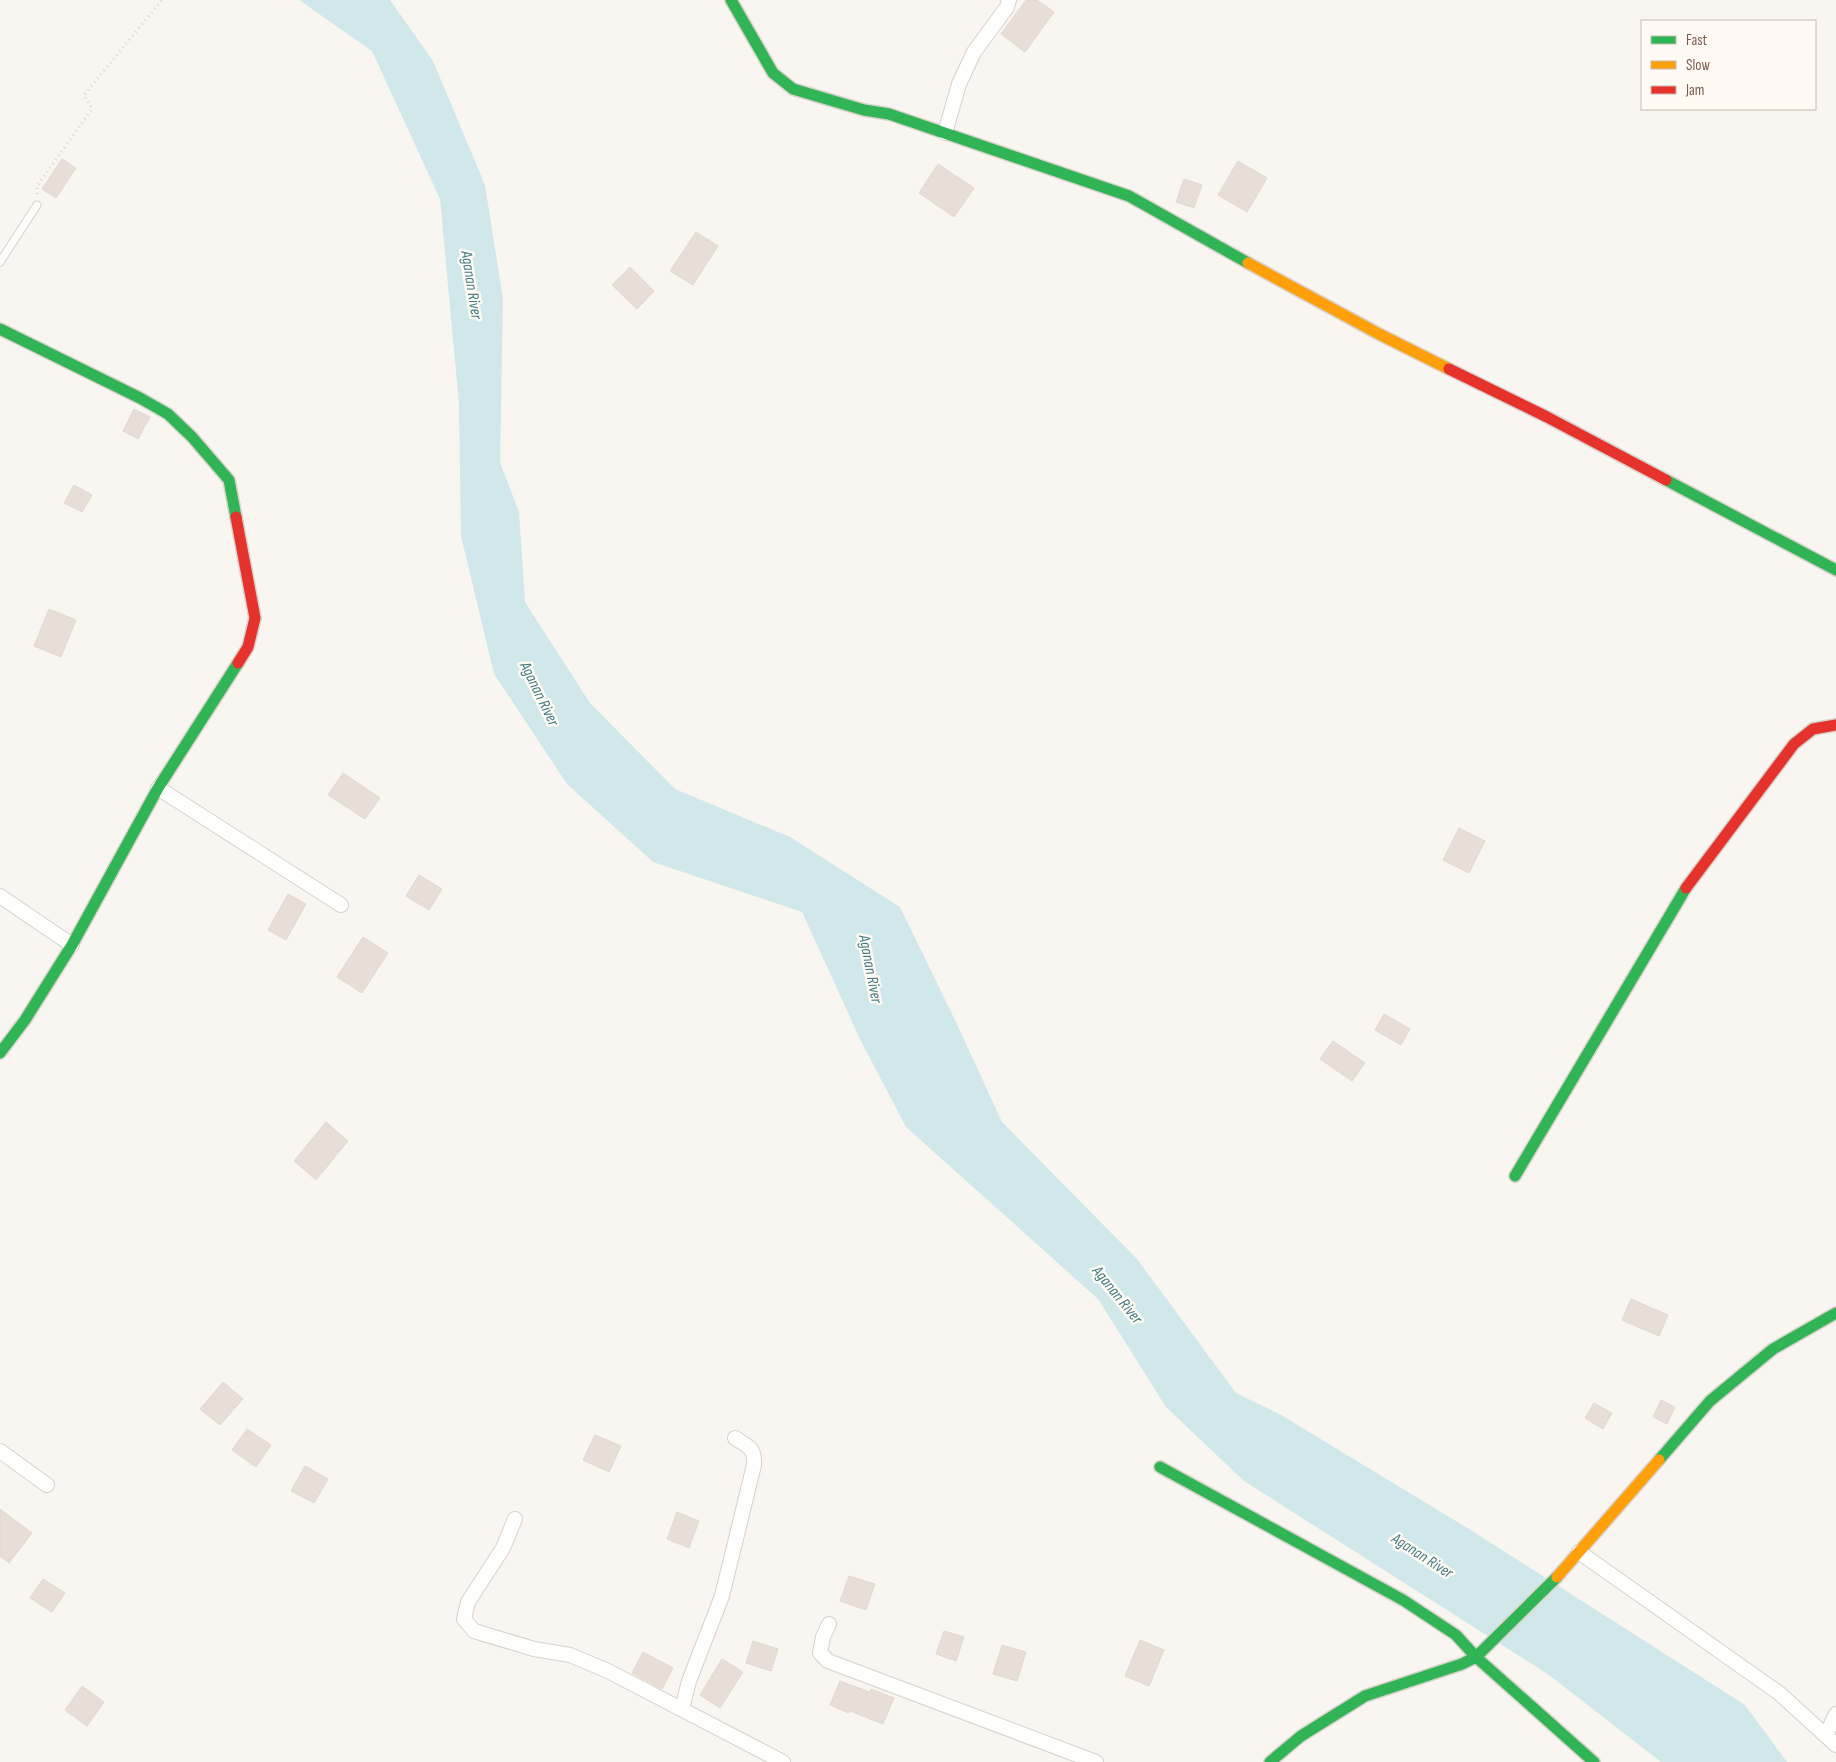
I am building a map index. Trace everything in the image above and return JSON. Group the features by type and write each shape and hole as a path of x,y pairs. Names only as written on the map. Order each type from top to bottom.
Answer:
{"street":[{"path":"731,0 773,74 794,89 864,110 889,114 1129,196 1379,334 1548,417 1836,570"},
{"path":"945,133 959,84 974,52 1007,7 1009,0"},
{"path":"0,328 74,364 168,414 192,437 229,480 255,618 248,647 158,788 72,945 25,1020 0,1053"},
{"path":"1514,1176 1691,879 1794,744 1806,732 1815,727 1836,725"},
{"path":"158,788 341,905"},
{"path":"0,896 72,945"},
{"path":"1270,1762 1301,1736 1365,1696 1462,1664 1480,1654 1565,1569 1710,1401 1773,1349 1836,1313"},
{"path":"682,1709 689,1681 722,1596 754,1465 755,1456 752,1449 735,1438"},
{"path":"0,1451 47,1486"},
{"path":"1160,1467 1403,1600 1456,1634 1480,1654 1594,1762"},
{"path":"515,1518 503,1548 468,1602 464,1619 474,1630 534,1649 570,1655 608,1671 783,1762"},
{"path":"1579,1552 1780,1693 1831,1740"},
{"path":"829,1624 823,1637 820,1653 828,1661 1096,1762"},
{"path":"1831,1740 1836,1714"}],"lane":[{"path":"0,262 38,205"}],"path":[{"path":"38,205 38,186 92,108 84,95 162,0"}],"water":[{"name":"Aganan River","path":"299,0 390,0 433,61 485,185 503,299 500,462 519,512 525,602 590,703 675,789 790,837 900,907 1002,1122 1137,1259 1236,1393 1281,1415 1469,1529 1745,1705 1787,1762 1661,1762 1549,1675 1244,1481 1166,1407 1098,1299 906,1127 860,1039 802,912 653,862 567,784 494,674 461,536 459,404 440,199 372,51"}],"building":[{"path":"1026,0 1037,0 1054,12 1025,52 1001,34"},
{"path":"62,159 76,168 56,198 42,189"},
{"path":"1238,161 1267,178 1247,212 1218,195"},
{"path":"938,164 974,188 954,217 919,193"},
{"path":"1184,179 1202,185 1194,208 1176,202"},
{"path":"696,232 718,246 693,285 670,271"},
{"path":"630,267 654,291 637,309 612,285"},
{"path":"134,409 150,417 138,439 123,431"},
{"path":"74,485 92,495 82,512 64,503"},
{"path":"49,609 76,620 61,657 34,646"},
{"path":"343,773 380,798 365,819 328,795"},
{"path":"1459,828 1485,841 1469,873 1443,860"},
{"path":"419,875 442,889 429,910 406,896"},
{"path":"288,894 306,904 286,940 268,930"},
{"path":"363,937 388,953 362,993 337,977"},
{"path":"1384,1014 1410,1029 1401,1045 1375,1030"},
{"path":"1333,1041 1365,1063 1352,1081 1320,1059"},
{"path":"326,1122 348,1141 316,1180 294,1161"},
{"path":"1631,1299 1668,1315 1659,1336 1622,1320"},
{"path":"223,1382 243,1399 220,1425 200,1409"},
{"path":"1661,1400 1675,1407 1667,1424 1653,1417"},
{"path":"1594,1403 1612,1413 1603,1429 1585,1418"},
{"path":"247,1429 271,1445 256,1467 232,1450"},
{"path":"595,1435 621,1446 609,1472 583,1460"},
{"path":"305,1466 328,1479 314,1503 291,1491"},
{"path":"0,1509 32,1533 9,1563 0,1556"},
{"path":"677,1512 699,1521 689,1548 667,1539"},
{"path":"849,1576 875,1584 866,1610 840,1601"},
{"path":"43,1579 65,1593 52,1612 30,1598"},
{"path":"944,1631 964,1637 956,1661 936,1654"},
{"path":"1140,1640 1164,1650 1149,1686 1125,1676"},
{"path":"753,1641 778,1649 771,1671 746,1663"},
{"path":"1002,1645 1026,1652 1017,1681 993,1674"},
{"path":"643,1652 673,1668 662,1689 632,1673"},
{"path":"722,1659 743,1672 720,1708 700,1695"},
{"path":"840,1681 870,1692 871,1689 894,1698 883,1724 830,1705"},
{"path":"82,1686 104,1702 87,1726 65,1710"}],"traffic: fast":[{"path":"731,0 773,73 793,89 864,110 889,114 1129,196 1248,263"},
{"path":"0,329 140,398 168,414 192,437 229,480 236,517"},
{"path":"1666,480 1836,570"},
{"path":"0,1053 25,1020 72,945 158,788 238,663"},
{"path":"1515,1176 1686,888"},
{"path":"1659,1460 1710,1401 1773,1349 1836,1313"},
{"path":"1160,1467 1403,1600 1456,1635 1476,1657 1594,1762"},
{"path":"1270,1762 1301,1736 1365,1696 1462,1664 1476,1657 1557,1577"}],"traffic: slow":[{"path":"1248,263 1379,334 1449,369"},
{"path":"1557,1577 1659,1460"}],"traffic: jam":[{"path":"1449,369 1547,417 1666,480"},
{"path":"236,517 255,618 248,647 238,663"},
{"path":"1686,888 1794,744 1813,729 1836,725"}]}
